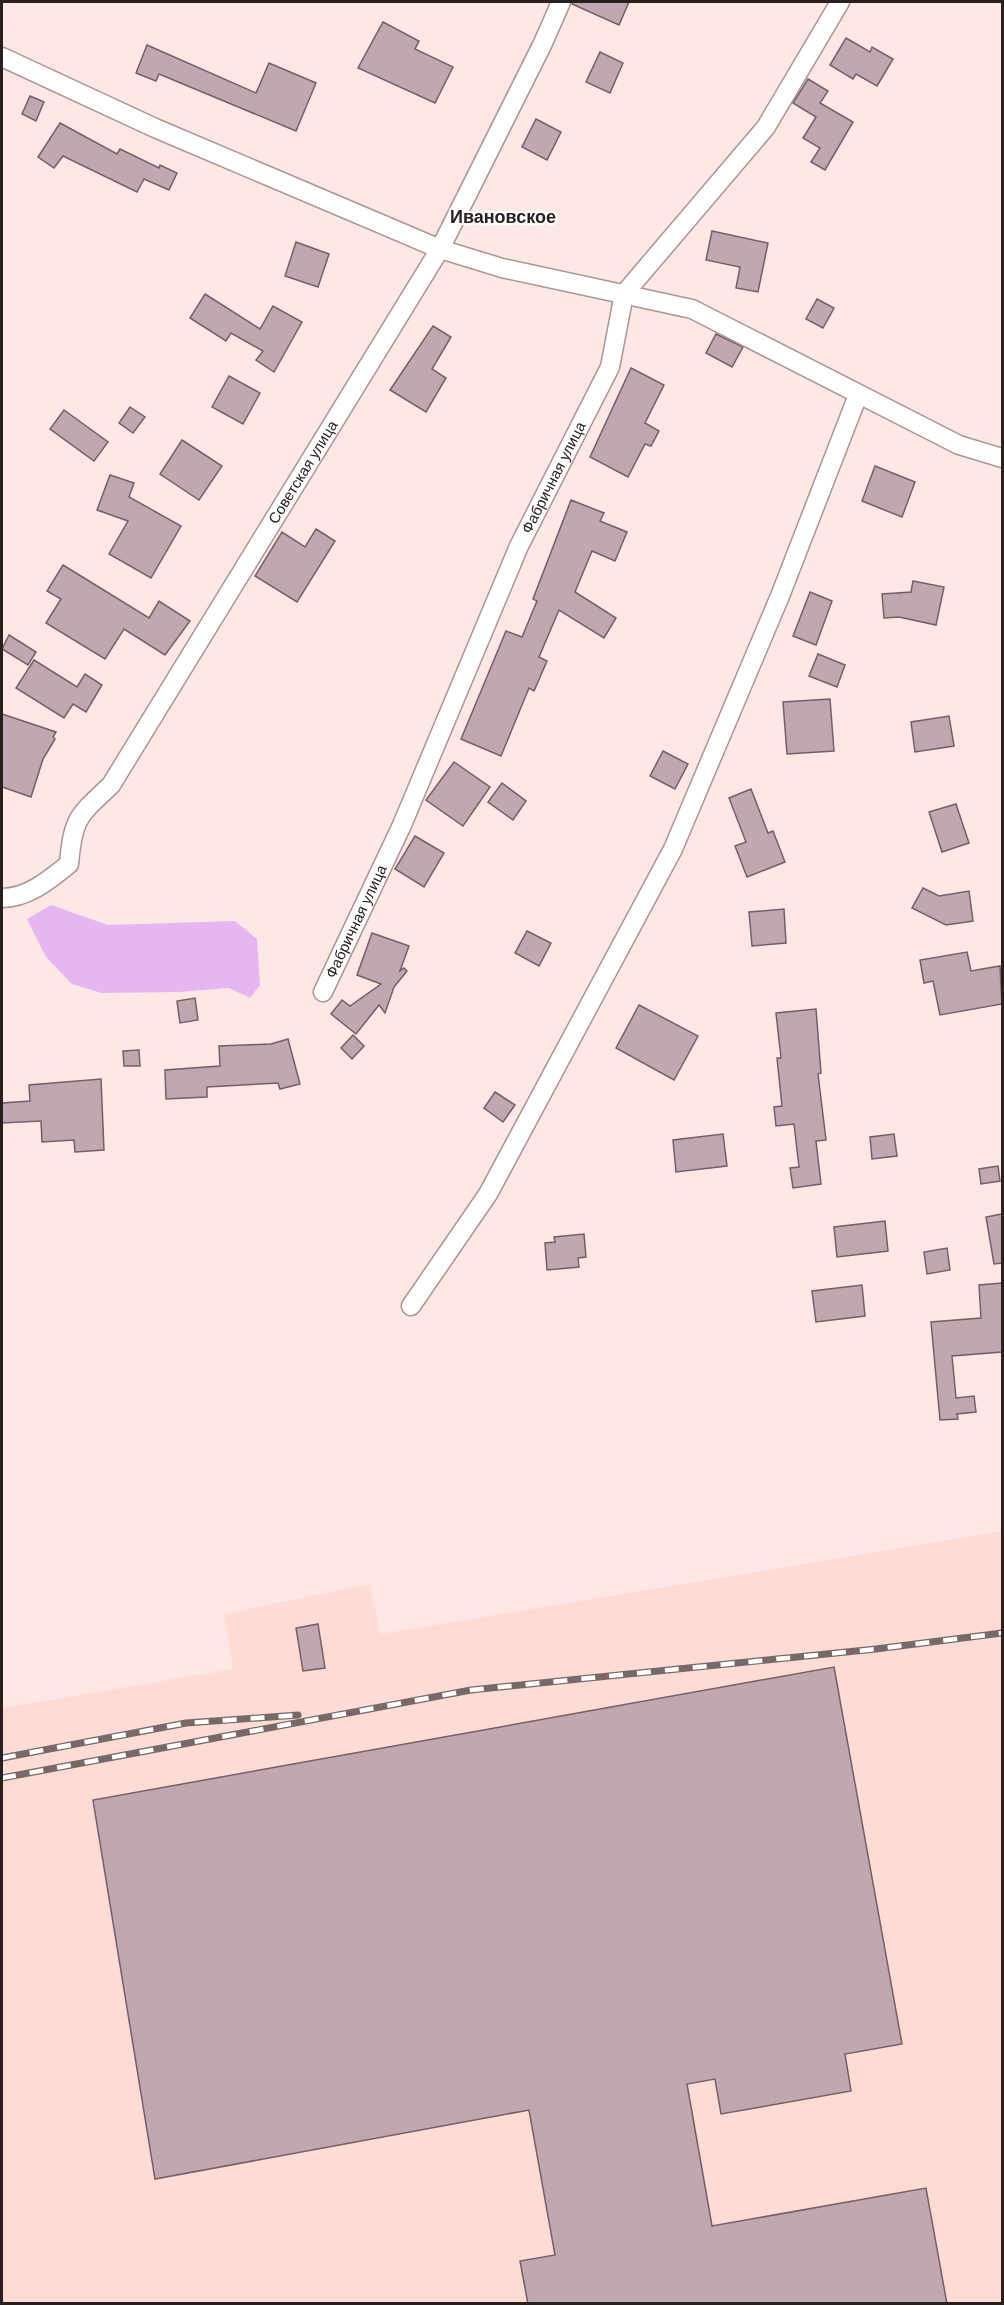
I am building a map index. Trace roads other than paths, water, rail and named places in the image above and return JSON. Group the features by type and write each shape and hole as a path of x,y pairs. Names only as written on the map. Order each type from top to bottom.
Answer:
{"street":[{"name":"Советская улица","path":"2,898 17,898 50,879 69,864 72,830 84,811 111,785 440,249 543,43 561,2"},
{"name":"Фабричная улица","path":"323,992 402,825 519,546 610,367 624,294 766,127 840,2"},
{"path":"2,57 155,128 440,249 502,268 692,309 959,445 1002,458"},
{"path":"411,1306 488,1194 673,849 780,596 858,395"}],"railway":[{"path":"2,1778 471,1690 876,1649 1002,1633"},
{"path":"2,1758 186,1723 298,1715"}],"district":[{"name":"Ивановское","path":"503,217"}]}
